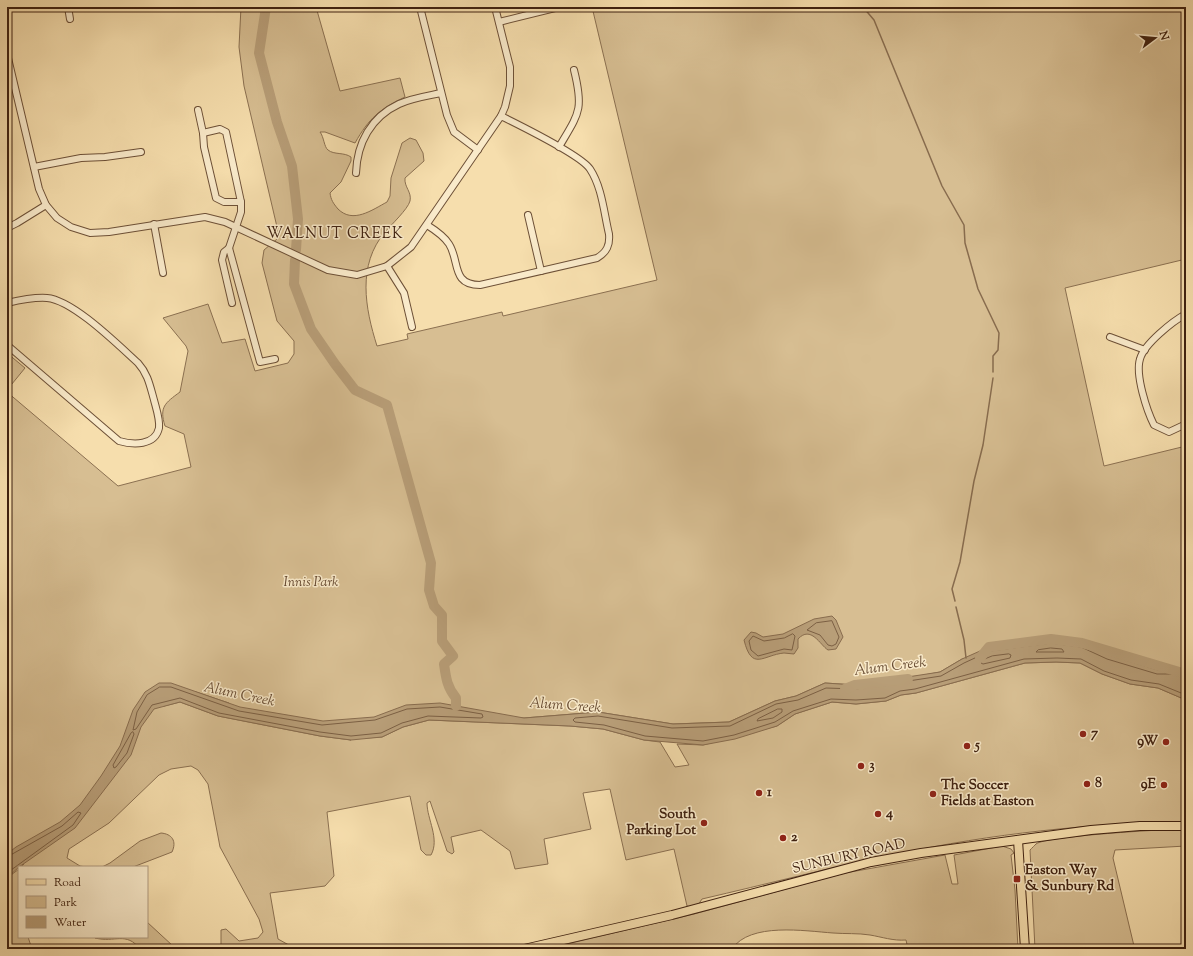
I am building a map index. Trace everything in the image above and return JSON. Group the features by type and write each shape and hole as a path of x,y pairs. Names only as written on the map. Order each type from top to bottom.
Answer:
{"main road":[{"name":"SUNBURY ROAD","path":"524,949 672,915 871,862 921,853 1098,829 1140,826 1186,826"},
{"path":"1018,840 1025,949"}],"street":[{"path":"68,7 70,19"},
{"path":"420,7 447,115 454,132 478,150"},
{"path":"7,58 39,189 46,205 57,218 66,224 90,233 109,232 205,217 236,227 328,270 357,274 387,266 411,247 502,116 510,86 510,67 495,7"},
{"path":"499,22 555,8"},
{"path":"559,147 577,116 580,104 574,70"},
{"path":"356,173 359,147 368,130 383,114 399,104 441,92"},
{"path":"198,110 203,133 204,147 216,198 224,202 241,202"},
{"path":"427,225 449,244 460,276 465,282 472,285 480,285 597,258 607,249 610,241 609,234 596,180 590,168 576,157 502,116"},
{"path":"203,133 220,129 225,130 241,202 241,212 229,248 224,252 222,260 232,304"},
{"path":"34,167 81,158 105,157 141,152"},
{"path":"7,228 46,205"},
{"path":"528,215 541,271"},
{"path":"154,224 163,273"},
{"path":"229,248 260,362 275,359"},
{"path":"387,266 404,293 412,327"},
{"path":"7,303 20,300 48,298 74,309 138,363 147,375 158,419 159,428 155,436 147,442 133,445 119,441 7,345"},
{"path":"1186,314 1171,322 1145,350 1139,360 1139,371 1152,421 1158,428 1169,432 1186,424"},
{"path":"1110,337 1145,350"}],"green space":[{"name":"Innis Park","path":"241,7 316,7 340,91 400,78 405,97 376,115 365,127 355,143 325,132 320,132 326,147 330,152 345,154 351,157 351,161 341,182 330,193 332,201 338,209 350,215 369,212 387,202 390,196 391,178 402,143 410,138 416,140 423,153 424,161 405,178 410,195 409,204 385,232 376,245 370,258 366,287 367,302 369,317 377,346 408,339 407,334 502,312 503,316 657,280 592,7 1182,7 1186,25 1186,259 1065,288 1104,466 1186,446 1186,674 1174,670 1158,670 1109,655 1082,643 962,659 940,672 898,680 855,685 825,683 796,696 775,701 729,722 673,724 598,712 524,718 418,718 365,738 382,737 403,727 429,720 570,726 603,729 644,740 660,742 675,767 689,765 677,744 703,745 777,726 795,714 832,702 856,704 886,701 901,695 916,693 1025,663 1080,663 1102,674 1130,684 1158,688 1186,700 1186,822 1077,827 1004,835 932,847 824,870 702,899 698,905 692,907 687,906 674,849 626,860 610,789 583,793 591,829 544,839 548,864 515,869 510,851 481,830 451,837 454,852 452,854 447,851 430,801 427,803 434,842 431,855 426,855 421,850 410,796 327,812 334,876 325,886 270,893 278,939 296,949 221,949 221,930 226,929 239,941 258,938 263,932 259,919 220,847 208,784 198,770 191,766 171,769 159,775 109,823 69,849 67,858 80,866 22,866 24,864 7,869 7,392 118,486 191,467 184,434 165,426 163,420 163,410 165,406 170,399 180,392 188,351 186,346 163,318 208,304 222,343 245,339 255,371 288,363 294,354 294,341 277,321 262,263 264,250 277,239 277,227 244,86 239,47","holes":["196,692 229,703 230,707 351,740 320,736 218,716 180,702 164,706"]},
{"path":"7,353 25,368 7,390"},
{"path":"1186,829 1186,846 1115,850 1113,858 1134,946 1137,949 1035,949 1030,850 1036,844 1061,838"},
{"path":"161,833 171,837 174,841 174,845 172,852 136,866 104,866 110,863 140,841"},
{"path":"1002,846 1011,849 1014,853 1011,855 1015,890 1018,949 908,949 906,940 865,934 779,930 751,935 740,940 732,949 546,949 694,914 845,873 945,855 952,884 958,884 954,855"},
{"path":"18,870 18,938 28,938 32,949 7,949 7,878"},
{"path":"148,923 173,946 182,949 140,949 130,940 95,938 148,938"}],"water":[{"path":"832,616 836,620 843,637 836,649 828,650 815,637 807,634 798,639 798,648 794,654 784,653 755,659 747,650 744,640 751,632 763,637 783,634 814,619"},
{"path":"1051,639 1082,643 1109,655 1158,670 1174,670 1186,674 1186,700 1158,688 1130,684 1102,674 1080,663 1025,663 916,693 901,695 886,701 856,704 832,702 795,714 777,726 735,739 703,745 644,740 603,729 570,726 429,720 403,727 382,737 351,740 320,736 218,716 180,702 154,709 141,727 131,755 75,828 20,866 18,866 18,868 7,878 7,854 16,847 60,822 80,805 120,746 133,710 145,692 159,683 171,683 240,707 323,721 374,717 406,705 440,703 524,718 598,712 673,724 729,722 775,701 796,696 825,683 855,685 940,672 962,659 989,647"}],"waterway":[{"path":"266,7 259,53 277,122 292,166 298,219 296,250"},
{"path":"863,7 874,20 942,186 964,225 965,243 978,289 999,333 998,350 993,356 993,372"},
{"path":"295,260 294,284 311,329 355,390 387,405 431,563 429,590 434,606 442,615 442,641 453,656 444,664 446,678 456,698 456,706"},
{"path":"955,601 952,589 960,562 974,481 983,445 993,378"},
{"path":"956,607 964,640 966,658"},
{"name":"Alum Creek","path":"980,658 989,647 1051,639 1082,643 1186,674"},
{"name":"Alum Creek","path":"845,689 855,685 908,679"}],"place":[{"name":"7","path":"1083,734"},
{"name":"9W","path":"1166,742"},
{"name":"5","path":"967,746"},
{"name":"3","path":"861,766"},
{"name":"8","path":"1087,784"},
{"name":"9E","path":"1164,785"},
{"name":"1","path":"759,793"},
{"name":"The Soccer Fields at Easton","path":"933,794"},
{"name":"4","path":"878,814"},
{"name":"South Parking Lot","path":"704,823"},
{"name":"2","path":"783,838"},
{"name":"Easton Way & Sunbury Rd","path":"1017,879"}],"district":[{"name":"WALNUT CREEK","path":"335,234"}]}
